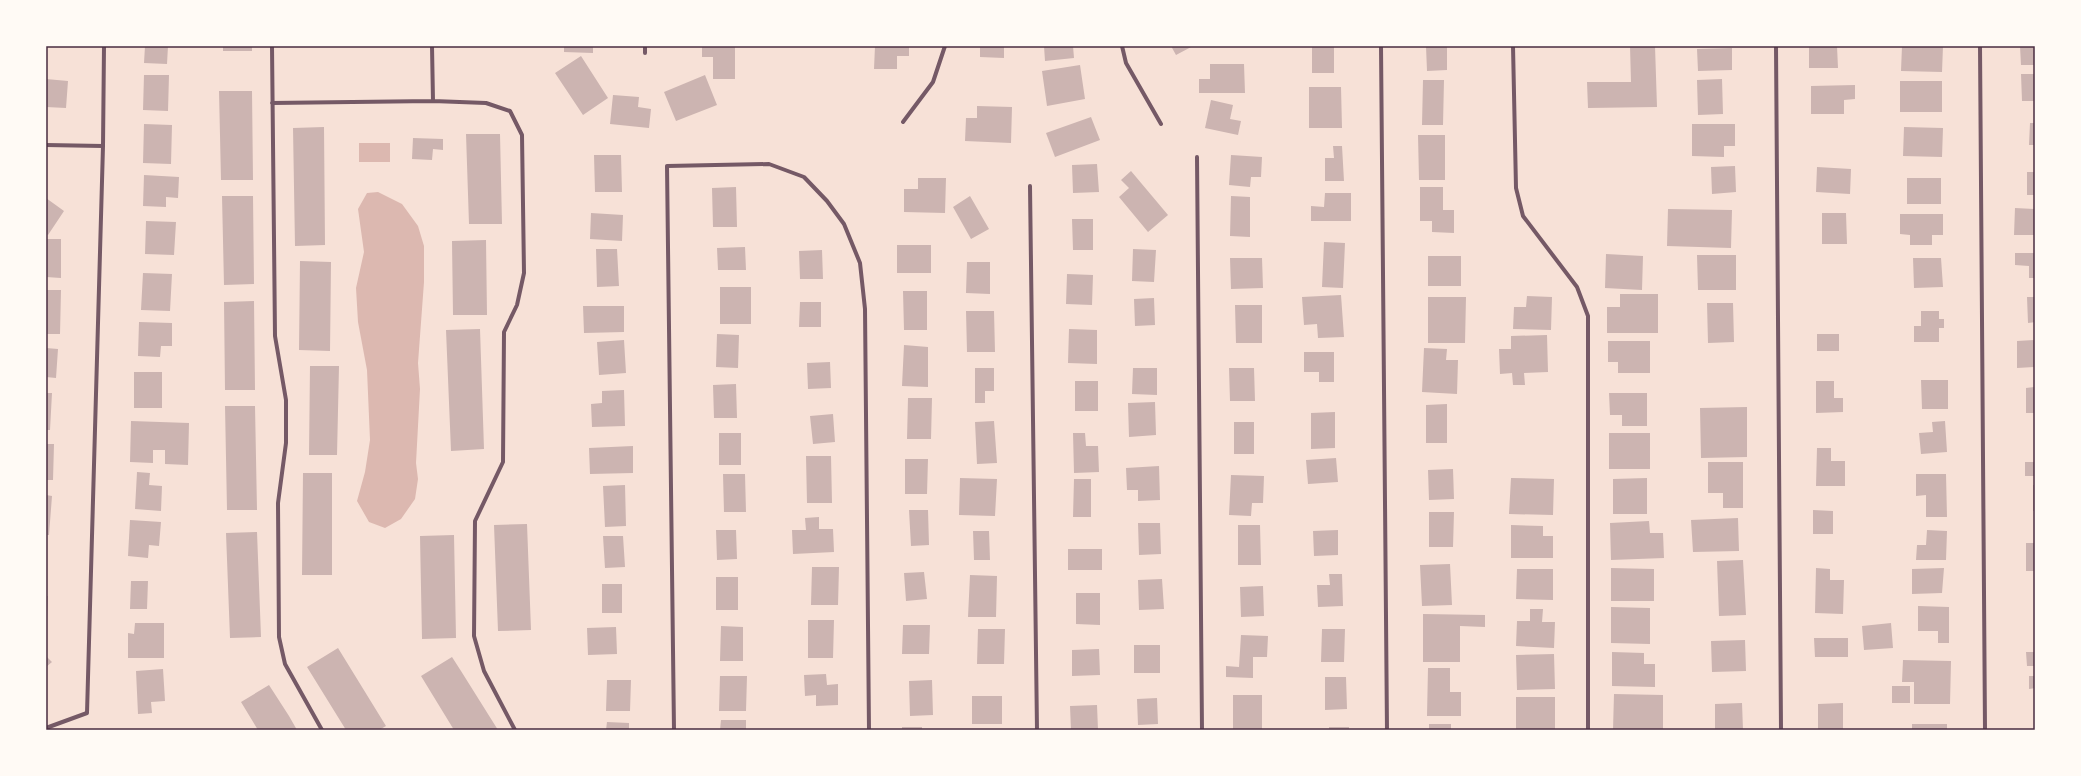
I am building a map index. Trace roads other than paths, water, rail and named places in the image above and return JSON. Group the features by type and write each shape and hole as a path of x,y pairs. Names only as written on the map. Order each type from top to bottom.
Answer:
{"street":[{"path":"46,728 87,713 103,146 104,46"},
{"path":"272,46 275,336 286,400 286,443 278,503 279,636 285,664 322,730"},
{"path":"432,46 433,101"},
{"path":"645,46 645,53"},
{"path":"903,122 934,82 945,46"},
{"path":"1122,46 1126,63 1161,124"},
{"path":"1381,46 1387,730"},
{"path":"1513,46 1516,188 1523,216 1577,286 1588,316 1588,730"},
{"path":"1776,46 1781,730"},
{"path":"1980,46 1985,730"},
{"path":"272,102 433,101 486,103 510,112 522,135 524,273 517,305 504,332 503,462 475,521 474,636 484,671 515,730"},
{"path":"46,145 103,146"},
{"path":"1197,157 1202,730"},
{"path":"674,730 667,166 769,164 804,177 827,201 844,224 860,263 865,309 869,730"},
{"path":"1030,186 1037,730"}]}
